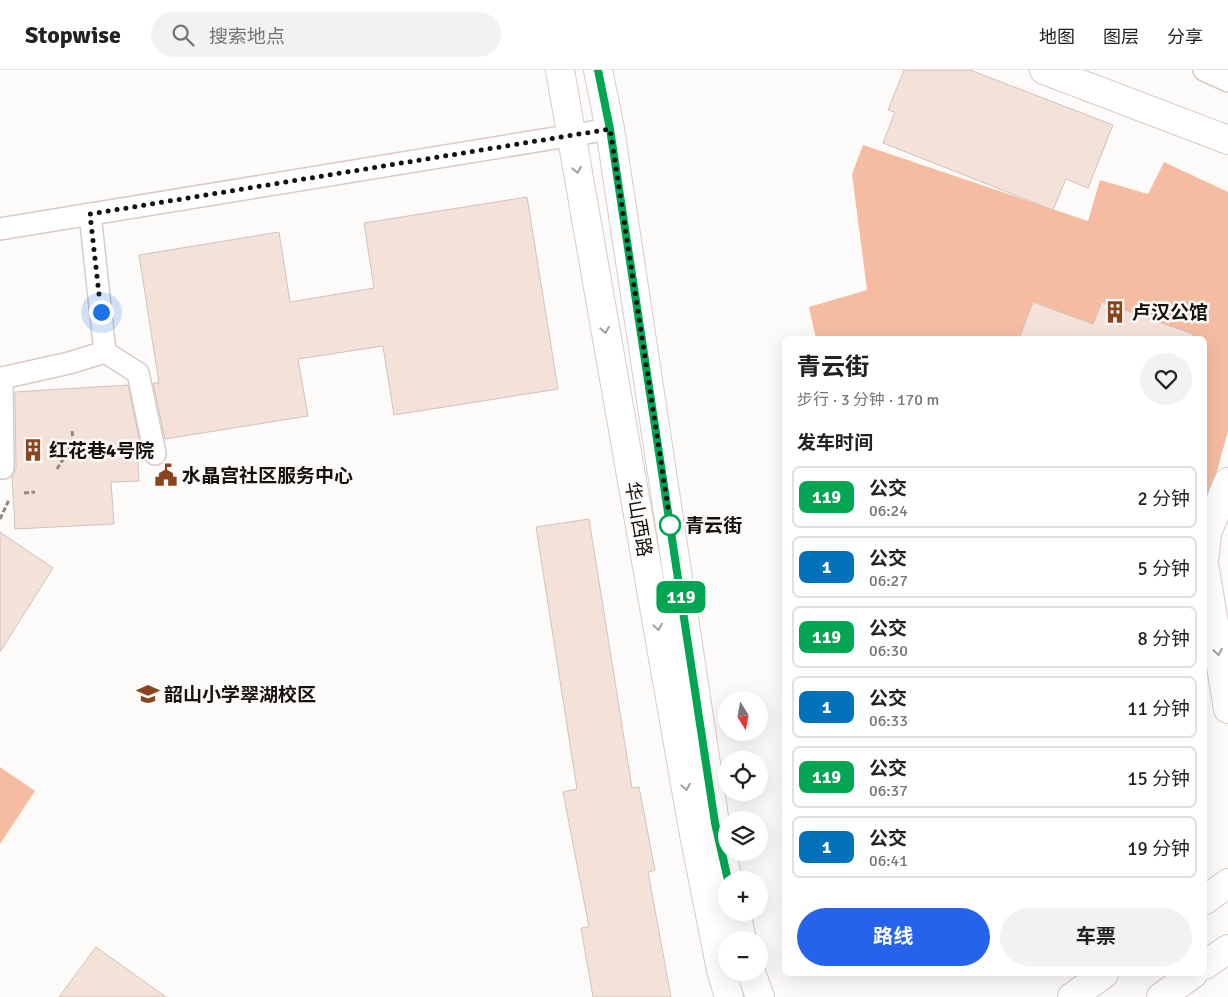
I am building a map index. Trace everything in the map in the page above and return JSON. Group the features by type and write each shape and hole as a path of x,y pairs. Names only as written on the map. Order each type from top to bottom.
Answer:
{"main road":[{"name":"华山西路","path":"560,70 693,829 720,970 729,997"},
{"name":"华山西路","path":"598,70 610,129 715,823 726,871"},
{"path":"1044,70 1228,140"},
{"path":"1207,540 1208,533 1228,482"},
{"path":"1207,581 1228,709"},
{"path":"1207,899 1228,883"},
{"path":"1207,964 1228,948"},
{"path":"1072,997 1101,976"},
{"path":"1161,997 1190,976"},
{"path":"754,981 760,997"}],"lane":[{"path":"1204,70 1228,81"},
{"path":"0,229 610,129"},
{"path":"90,214 105,352"},
{"path":"3,468 2,378 69,363 105,352 138,373 154,454"}],"path":[{"path":"57,469 73,443 72,429"},
{"path":"0,519 11,494"}],"shaded area":[{"path":"863,145 1088,221 1100,180 1148,194 1164,162 1228,192 1228,431 1207,508 1207,336 815,336 809,307 867,290 852,174"},
{"path":"0,767 35,791 0,844"}],"building":[{"path":"904,70 970,70 1113,125 1088,188 1066,179 1053,210 883,143 895,112 888,110"},
{"path":"527,197 558,389 394,415 383,346 298,359 308,416 165,439 153,383 159,383 139,255 279,232 290,302 374,288 364,223"},
{"name":"卢汉公馆","path":"1033,302 1093,324 1102,302 1193,334 1193,336 1020,336"},
{"name":"红花巷4号院","path":"128,385 140,443 137,444 139,481 111,482 114,524 15,529 12,476 16,468 15,392"},
{"path":"589,519 632,788 639,787 655,870 648,872 671,997 593,997 581,928 589,927 563,792 577,789 536,527"},
{"path":"0,532 53,568 0,652"},
{"path":"96,947 166,997 59,997"}],"bus line":[{"name":"119","path":"598,70 610,129 715,823 726,871"}],"place":[{"name":"卢汉公馆","path":"1115,312"},
{"name":"红花巷4号院","path":"33,450"},
{"name":"水晶宫社区服务中心","path":"166,475"},
{"name":"青云街","path":"670,525"},
{"name":"韶山小学翠湖校区","path":"148,694"}],"route":[{"path":"101,312 90,214 610,129 672,534 670,525"}]}
